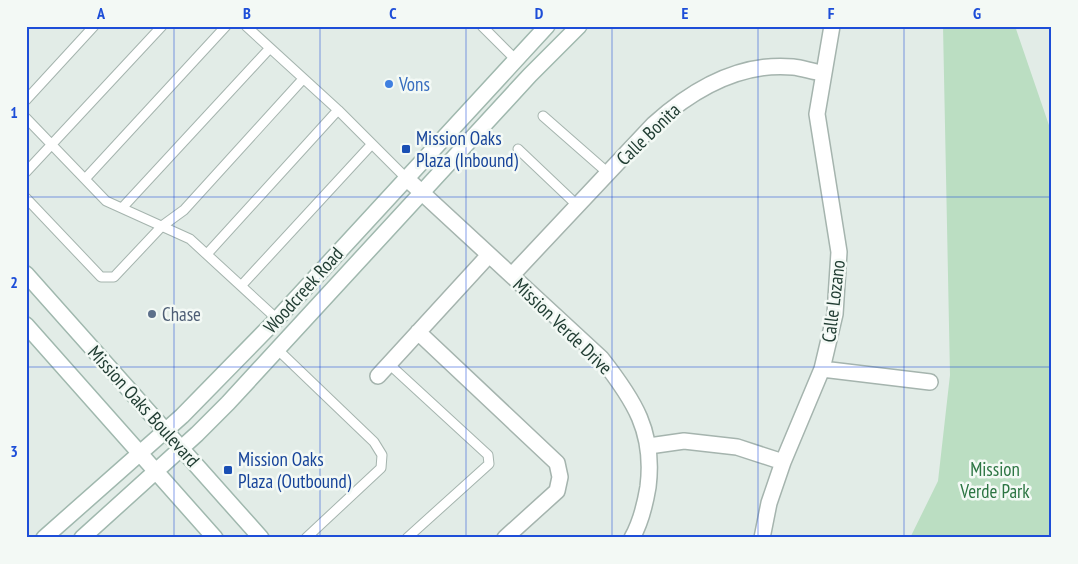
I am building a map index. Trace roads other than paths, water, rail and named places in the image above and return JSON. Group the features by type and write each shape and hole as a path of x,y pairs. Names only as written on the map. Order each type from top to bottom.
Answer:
{"street":[{"name":"Woodcreek Road","path":"44,538 166,431 277,319 547,26"},
{"name":"Woodcreek Road","path":"82,538 181,448 278,350 421,192 579,26"},
{"name":"Calle Lozano","path":"762,538 769,503 783,462 822,369 835,314 839,252 817,114 832,26"},
{"name":"Calle Bonita","path":"512,275 654,124 680,102 716,81 762,68 793,67 823,73"},
{"name":"Mission Verde Drive","path":"406,178 601,358 632,403 649,446 646,502 638,528 632,538"},
{"path":"378,376 489,255"},
{"name":"Mission Oaks Boulevard","path":"26,274 261,538"},
{"name":"Mission Oaks Boulevard","path":"26,325 215,538"},
{"path":"418,332 557,463 560,477 557,491 505,538"},
{"path":"822,369 930,382"},
{"path":"649,446 684,441 736,447 783,462"}],"lane":[{"path":"26,100 94,26"},
{"path":"26,172 162,26"},
{"path":"86,179 226,26"},
{"path":"246,26 338,110 406,178"},
{"path":"482,26 515,59"},
{"path":"122,208 270,48"},
{"path":"26,198 101,277 114,278 162,226 184,210 303,78"},
{"path":"206,254 338,110"},
{"path":"544,116 608,173"},
{"path":"26,118 106,201 190,239 277,319"},
{"path":"241,286 371,144"},
{"path":"518,149 578,206"},
{"path":"278,350 374,442 382,455 381,468 306,538"},
{"path":"389,364 488,455 489,464 407,538"}],"place":[{"name":"Vons","path":"389,84"},
{"name":"Mission Oaks Plaza (Inbound)","path":"406,149"},
{"name":"Chase","path":"152,314"},
{"name":"Mission Oaks Plaza (Outbound)","path":"228,470"}],"park label":[{"name":"Mission Verde Park","path":"995,480"}]}
